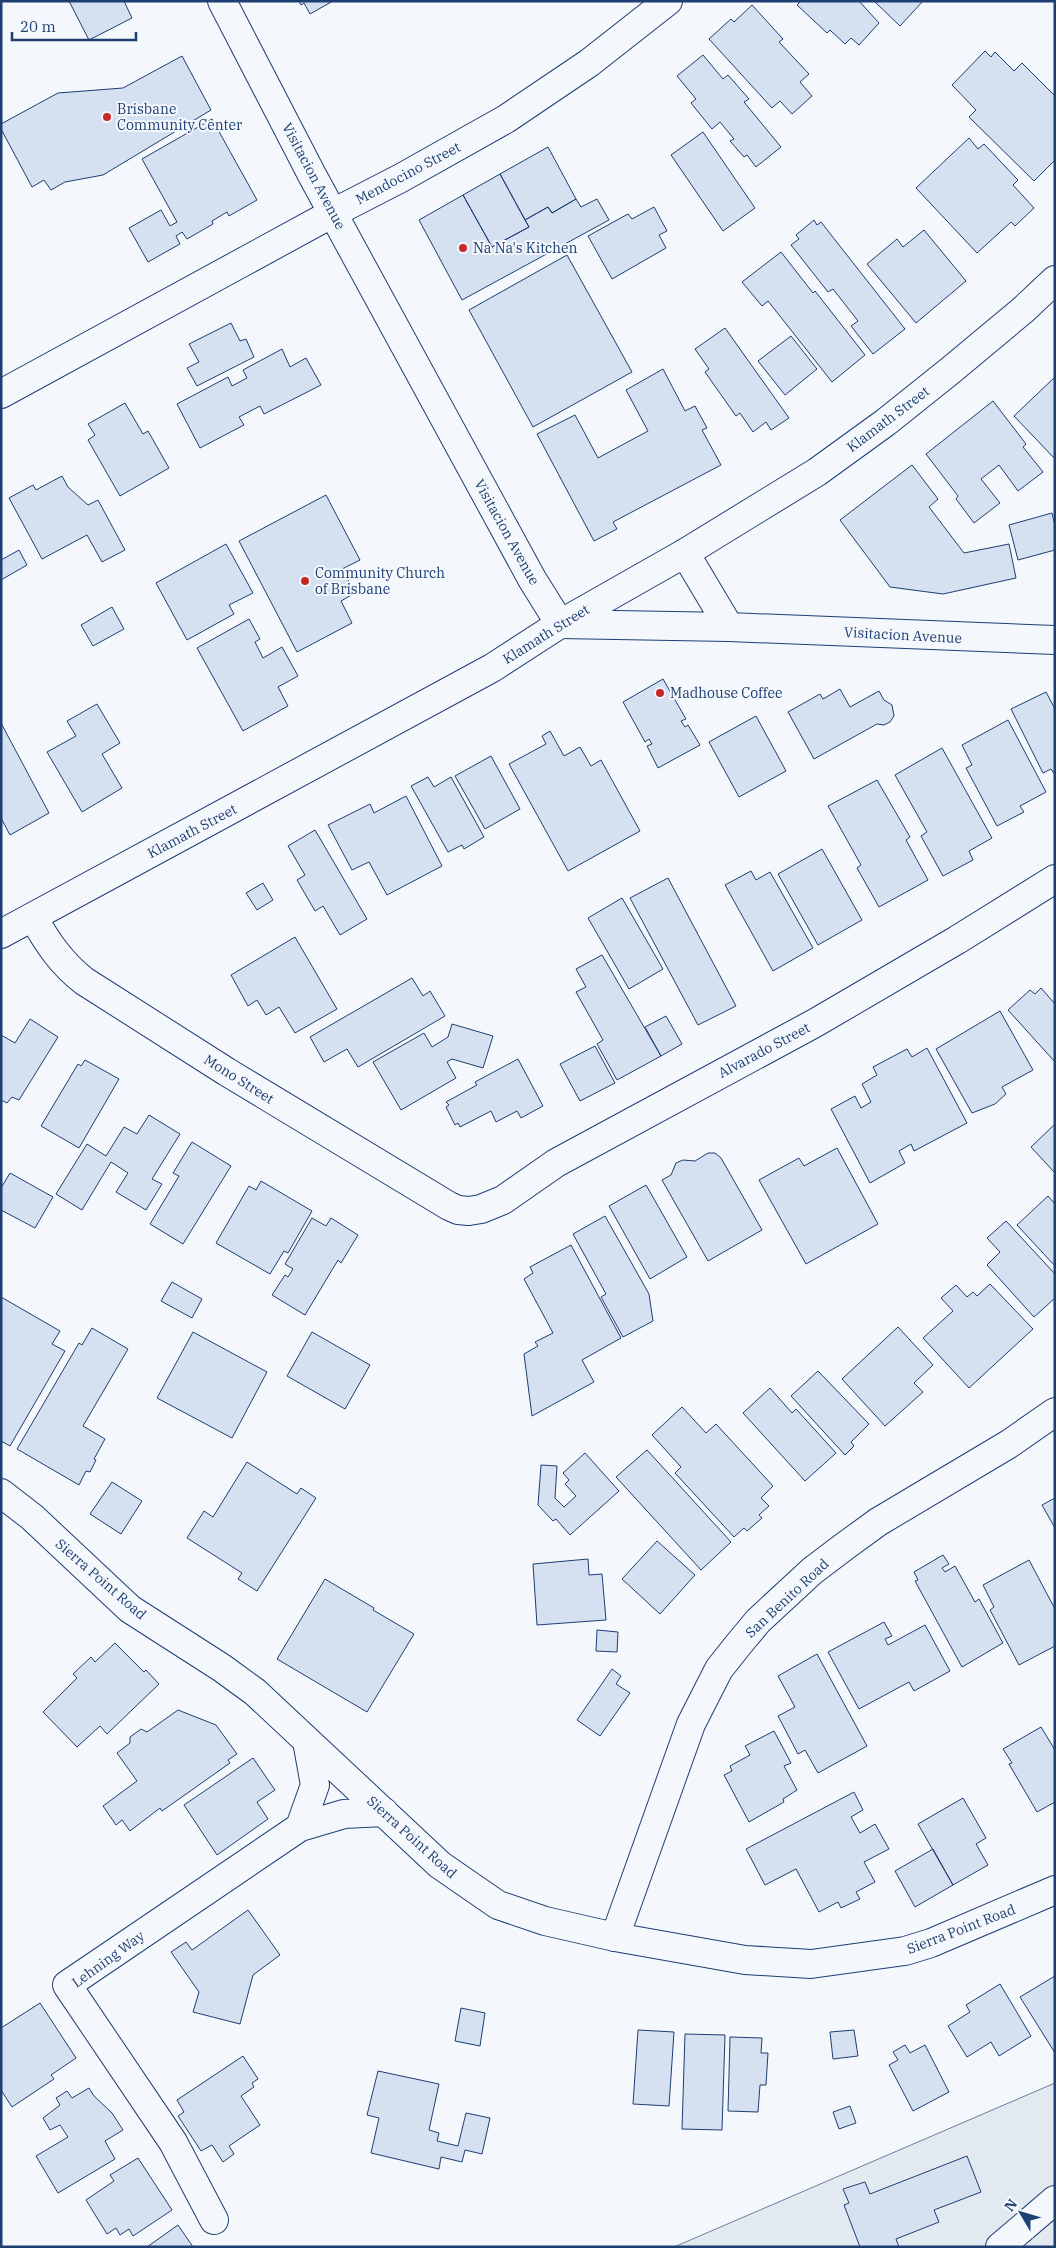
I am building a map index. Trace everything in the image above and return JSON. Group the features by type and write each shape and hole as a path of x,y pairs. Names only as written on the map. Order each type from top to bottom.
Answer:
{"street":[{"name":"Visitacion Avenue","path":"222,1 333,213 532,579 560,624 729,627 1055,640"},
{"name":"Mendocino Street","path":"1,394 333,213 401,178 506,119 588,63 668,1"},
{"name":"Klamath Street","path":"1,934 492,668 560,624 685,553 817,472 886,422 1016,316 1055,280"},
{"path":"685,553 729,627"},
{"name":"Alvarado Street","path":"469,1211 481,1209 503,1200 556,1163 824,1018 957,940 1055,878"},
{"name":"Mono Street","path":"32,917 52,951 66,968 84,982 395,1174 450,1206 469,1211"},
{"name":"San Benito Road","path":"615,1937 690,1724 719,1669 738,1645 758,1622 812,1572 845,1546 878,1522 1009,1444 1055,1412"},
{"name":"Sierra Point Road","path":"1,1493 32,1517 130,1609 222,1668 255,1692 440,1865 498,1905 545,1922 615,1937 753,1960 811,1964 844,1961 905,1951 931,1944 1055,1890"},
{"path":"300,1827 315,1785 307,1742"},
{"name":"Lehning Way","path":"214,2220 173,2142 67,1985 300,1827 344,1814 384,1812"},
{"path":"1000,2247 1055,2200"}],"shaded area":[{"path":"1055,2083 1055,2247 674,2247"}],"building":[{"path":"69,1 124,1 132,18 89,40"},
{"path":"299,1 333,1 310,14 304,3 301,5"},
{"path":"801,1 859,1 879,23 859,45 851,38 845,44 830,30 827,33 797,5"},
{"path":"874,1 923,1 900,26"},
{"path":"752,5 783,39 779,42 809,74 800,82 812,96 792,114 780,101 772,108 709,39 731,19 734,22"},
{"path":"985,51 991,57 995,52 1014,71 1022,63 1055,96 1055,160 1034,181 969,117 976,110 952,85"},
{"path":"703,55 723,79 728,75 749,99 744,102 781,147 756,167 747,155 744,157 730,141 734,139 720,122 712,129 691,103 696,99 677,76"},
{"name":"Brisbane Community Center","path":"182,56 211,110 103,175 65,182 51,190 44,180 32,187 1,129 1,124 58,93 123,88"},
{"path":"212,119 257,200 229,216 227,212 212,221 213,224 187,239 182,232 176,236 180,244 148,262 129,228 161,210 170,226 177,222 142,159"},
{"path":"703,132 755,208 723,231 671,155"},
{"path":"969,138 978,149 984,144 1018,180 1013,185 1034,208 1015,226 1011,222 977,253 916,188"},
{"path":"548,147 576,199 552,213 548,207 525,220 500,174"},
{"path":"500,174 529,227 492,247 463,195"},
{"path":"463,195 492,247 529,227 525,220 548,207 552,213 576,199 581,207 597,199 609,220 462,300 419,220"},
{"path":"654,207 667,231 659,235 666,248 612,279 588,236 628,214 632,219"},
{"path":"814,220 817,225 821,222 905,329 873,354 851,326 858,321 833,289 828,292 791,245 799,239 796,235"},
{"path":"924,230 966,281 916,323 867,264 897,239 903,247"},
{"path":"781,252 813,293 815,291 865,355 832,382 768,301 762,306 742,282"},
{"path":"567,255 632,372 533,427 469,310"},
{"path":"231,323 240,341 246,339 254,357 197,386 187,368 199,362 189,344"},
{"path":"725,328 789,418 771,430 766,422 753,432 740,413 736,416 705,372 709,369 695,349"},
{"path":"791,336 817,369 785,395 758,361"},
{"path":"282,349 290,367 306,358 321,385 264,414 260,406 239,417 244,425 200,448 177,404 228,377 232,386 247,378 243,370"},
{"path":"663,369 685,411 695,406 707,428 702,430 721,465 613,522 617,529 594,541 537,434 575,415 598,458 648,431 626,390"},
{"path":"1055,377 1055,459 1014,416"},
{"path":"993,401 1026,444 1023,447 1043,472 1018,491 999,465 981,479 1000,503 974,523 956,499 958,496 926,454"},
{"path":"125,403 143,434 148,431 169,468 120,496 88,440 95,435 88,424"},
{"path":"912,465 938,499 929,507 964,553 1009,544 1016,578 943,594 890,587 840,520"},
{"path":"62,476 68,487 88,505 98,500 125,550 102,562 87,535 42,559 9,498 33,485 36,490"},
{"name":"Community Church of Brisbane","path":"326,495 360,560 342,569 355,593 341,601 352,623 297,652 239,541"},
{"path":"1052,513 1055,526 1055,550 1018,560 1009,525"},
{"path":"226,544 253,593 229,605 234,614 187,640 156,583"},
{"path":"19,550 27,565 1,580 1,560"},
{"path":"112,607 124,629 93,646 81,625"},
{"path":"249,619 260,639 255,642 263,658 282,647 298,676 278,687 288,706 243,731 197,648"},
{"path":"663,679 686,719 681,721 685,727 688,725 700,745 658,768 647,746 652,744 649,739 645,742 623,702"},
{"path":"840,689 850,707 879,691 884,700 892,705 894,716 890,722 884,725 877,724 814,759 788,712 820,694 823,699"},
{"path":"1046,692 1055,709 1055,775 1051,769 1043,773 1011,709"},
{"path":"97,704 120,743 102,754 122,788 82,812 47,752 76,736 67,721"},
{"path":"756,716 786,771 739,797 709,742"},
{"path":"1008,720 1046,792 1020,806 1024,812 997,826 966,768 972,765 962,745"},
{"path":"1,723 49,813 10,835 1,818"},
{"path":"550,731 564,756 580,747 591,766 601,760 640,831 568,871 509,764 546,744 542,736"},
{"path":"942,748 992,838 969,851 973,860 943,876 921,836 927,832 895,775"},
{"path":"491,756 520,809 485,829 455,776"},
{"path":"428,777 434,787 451,777 484,837 464,849 462,845 448,852 411,786"},
{"path":"877,780 910,837 906,840 928,880 879,907 857,868 861,865 828,806"},
{"path":"406,796 442,866 387,895 369,862 352,870 328,825 370,804 374,813"},
{"path":"315,830 367,919 340,935 323,906 315,911 297,880 305,875 288,846"},
{"path":"822,849 862,920 818,945 778,874"},
{"path":"751,871 756,880 770,872 813,948 773,971 725,885"},
{"path":"668,878 736,1006 698,1025 630,898"},
{"path":"263,883 273,900 257,910 246,893"},
{"path":"622,898 663,969 629,989 588,918"},
{"path":"295,937 337,1009 295,1033 279,1007 266,1015 257,1000 248,1006 231,975"},
{"path":"602,955 661,1056 617,1080 597,1044 603,1040 576,992 586,987 576,969"},
{"path":"412,978 423,996 430,991 445,1016 358,1067 347,1049 324,1062 310,1037"},
{"path":"1041,988 1055,1004 1055,1062 1008,1010 1030,990 1035,994"},
{"path":"1000,1011 1033,1070 1002,1087 1006,1094 995,1104 972,1113 936,1049"},
{"path":"666,1016 682,1044 661,1056 645,1027"},
{"path":"30,1019 58,1037 19,1100 12,1097 7,1103 1,1100 1,1035 15,1043"},
{"path":"452,1024 493,1036 483,1068 452,1059 447,1062 456,1078 401,1110 373,1062 424,1033 432,1047 448,1037"},
{"path":"595,1046 615,1083 580,1101 560,1064"},
{"path":"927,1048 967,1123 914,1151 911,1144 899,1151 905,1163 870,1183 831,1109 855,1096 861,1108 871,1102 862,1084 877,1075 873,1067 907,1049 912,1057"},
{"path":"518,1059 543,1106 521,1118 517,1111 496,1122 491,1111 460,1127 458,1123 455,1125 446,1107 449,1105 446,1102 477,1085 475,1082"},
{"path":"85,1060 119,1079 79,1148 41,1126 78,1064 81,1066"},
{"path":"149,1115 180,1134 152,1179 162,1184 146,1210 116,1192 128,1173 111,1162 82,1210 56,1194 87,1144 106,1156 124,1127 137,1134"},
{"path":"1055,1124 1055,1173 1031,1147"},
{"path":"192,1142 231,1166 183,1244 150,1224 179,1176 173,1173"},
{"path":"837,1148 878,1224 806,1264 759,1180 799,1158 804,1166"},
{"path":"708,1153 715,1153 721,1158 762,1230 708,1261 662,1180 671,1175 676,1163 683,1160 695,1161"},
{"path":"10,1173 53,1197 35,1228 1,1210 1,1188"},
{"path":"261,1181 312,1211 288,1253 284,1251 270,1274 216,1243 249,1186 256,1190"},
{"path":"646,1185 687,1257 650,1279 609,1206"},
{"path":"1048,1196 1055,1204 1055,1266 1017,1225"},
{"path":"605,1216 649,1294 653,1321 623,1337 601,1297 606,1294 573,1234"},
{"path":"312,1218 326,1226 331,1218 358,1235 341,1263 338,1260 305,1315 272,1295 285,1275 288,1277 293,1269 285,1264"},
{"path":"1006,1221 1055,1274 1055,1298 1034,1317 987,1265 1000,1252 987,1238"},
{"path":"571,1245 621,1338 582,1360 594,1382 532,1416 524,1354 538,1346 535,1342 553,1333 524,1279 533,1273 530,1267"},
{"path":"172,1282 202,1299 192,1318 161,1301"},
{"path":"990,1284 1033,1329 969,1388 923,1338 953,1311 941,1298 956,1285 967,1297 973,1292 977,1296"},
{"path":"1,1297 60,1331 52,1344 65,1351 10,1446 1,1441"},
{"path":"898,1327 933,1365 914,1383 923,1392 885,1426 842,1379"},
{"path":"92,1328 128,1349 83,1426 105,1439 94,1459 96,1460 90,1472 86,1471 79,1485 17,1449 79,1343 82,1345"},
{"path":"193,1332 267,1372 232,1438 157,1398"},
{"path":"312,1332 370,1365 345,1409 287,1376"},
{"path":"818,1371 869,1424 851,1442 854,1446 845,1455 791,1396"},
{"path":"770,1388 792,1413 796,1409 836,1453 805,1481 743,1413"},
{"path":"682,1407 706,1433 716,1424 773,1486 761,1498 769,1506 759,1515 762,1518 747,1531 744,1528 734,1537 675,1473 681,1467 652,1435"},
{"path":"647,1450 731,1542 701,1570 616,1477"},
{"path":"585,1453 619,1491 570,1535 556,1519 553,1521 538,1505 541,1465 557,1466 555,1498 564,1507 576,1496 565,1484 569,1480 563,1473"},
{"path":"247,1462 297,1494 301,1488 316,1498 257,1591 238,1579 242,1573 187,1538 204,1511 213,1517"},
{"path":"112,1482 142,1501 121,1534 90,1514"},
{"path":"1055,1498 1055,1528 1042,1505"},
{"path":"657,1541 695,1575 660,1614 622,1579"},
{"path":"943,1555 949,1564 942,1568 945,1572 955,1566 975,1602 979,1599 1003,1643 962,1667 915,1581 918,1580 914,1572"},
{"path":"588,1559 589,1575 602,1574 606,1620 537,1625 533,1564"},
{"path":"1029,1560 1055,1609 1055,1646 1019,1665 990,1610 994,1607 983,1585"},
{"path":"325,1579 414,1634 367,1712 277,1659"},
{"path":"884,1622 892,1636 885,1639 888,1645 925,1625 950,1671 914,1691 909,1682 859,1709 828,1652"},
{"path":"597,1630 618,1632 617,1652 596,1651"},
{"path":"115,1643 159,1684 107,1734 100,1726 77,1747 43,1712 77,1678 73,1674 91,1657 95,1662"},
{"path":"817,1654 867,1746 818,1773 805,1750 798,1754 778,1716 795,1707 778,1676"},
{"path":"612,1669 621,1676 616,1684 630,1693 600,1736 577,1720"},
{"path":"178,1710 216,1725 237,1754 228,1760 230,1763 162,1811 160,1808 130,1831 122,1820 116,1825 103,1806 137,1781 117,1753 130,1743 130,1737 141,1729 147,1732"},
{"path":"1041,1727 1055,1750 1055,1802 1037,1812 1009,1764 1012,1763 1003,1749"},
{"path":"774,1731 791,1763 784,1766 797,1790 783,1799 784,1802 749,1822 724,1775 732,1771 730,1766 750,1755 745,1746"},
{"path":"253,1758 275,1790 257,1802 268,1819 217,1855 184,1805"},
{"path":"854,1792 863,1810 851,1817 860,1833 875,1824 889,1849 864,1862 875,1882 856,1892 860,1899 841,1908 838,1902 819,1912 796,1869 765,1885 746,1849"},
{"path":"963,1798 986,1838 976,1844 988,1865 953,1885 918,1824"},
{"path":"933,1849 953,1885 915,1907 895,1871"},
{"path":"248,1910 280,1955 253,1975 240,2024 193,2012 199,1992 171,1952 186,1942 192,1950"},
{"path":"1055,1976 1055,2053 1020,1997"},
{"path":"1000,1984 1031,2036 999,2056 991,2042 967,2057 948,2026 970,2012 966,2005"},
{"path":"40,2003 76,2058 51,2075 54,2079 12,2107 1,2090 1,2028"},
{"path":"461,2008 485,2013 480,2046 455,2041"},
{"path":"638,2030 674,2032 669,2106 633,2104"},
{"path":"854,2030 858,2056 833,2059 830,2032"},
{"path":"685,2034 725,2035 722,2130 682,2129"},
{"path":"730,2037 762,2038 761,2053 768,2053 766,2085 760,2085 758,2112 728,2111"},
{"path":"905,2045 910,2053 925,2045 949,2092 913,2111 889,2065 898,2060 893,2052"},
{"path":"243,2056 258,2079 252,2083 254,2087 241,2096 260,2125 229,2146 234,2154 223,2162 212,2145 201,2151 178,2116 184,2112 177,2100"},
{"path":"378,2071 439,2084 429,2130 439,2133 437,2141 458,2146 466,2113 490,2118 482,2154 465,2150 462,2162 441,2157 439,2169 371,2153 379,2118 367,2115"},
{"path":"89,2088 94,2096 112,2113 123,2130 105,2141 115,2159 58,2193 36,2156 68,2137 60,2125 50,2130 43,2118 60,2105 56,2098 67,2091 72,2098"},
{"path":"850,2106 856,2123 839,2129 833,2112"},
{"path":"967,2156 981,2192 934,2210 939,2222 896,2239 899,2247 860,2247 844,2205 849,2203 843,2189 865,2182 870,2194"},
{"path":"138,2158 172,2210 133,2236 129,2229 120,2235 116,2228 107,2234 86,2200 114,2181 110,2175"},
{"path":"178,2225 193,2247 147,2247"}],"place":[{"name":"Brisbane Community Center","path":"107,117"},
{"name":"Na Na's Kitchen","path":"463,248"},
{"name":"Community Church of Brisbane","path":"305,581"},
{"name":"Madhouse Coffee","path":"660,693"}]}
